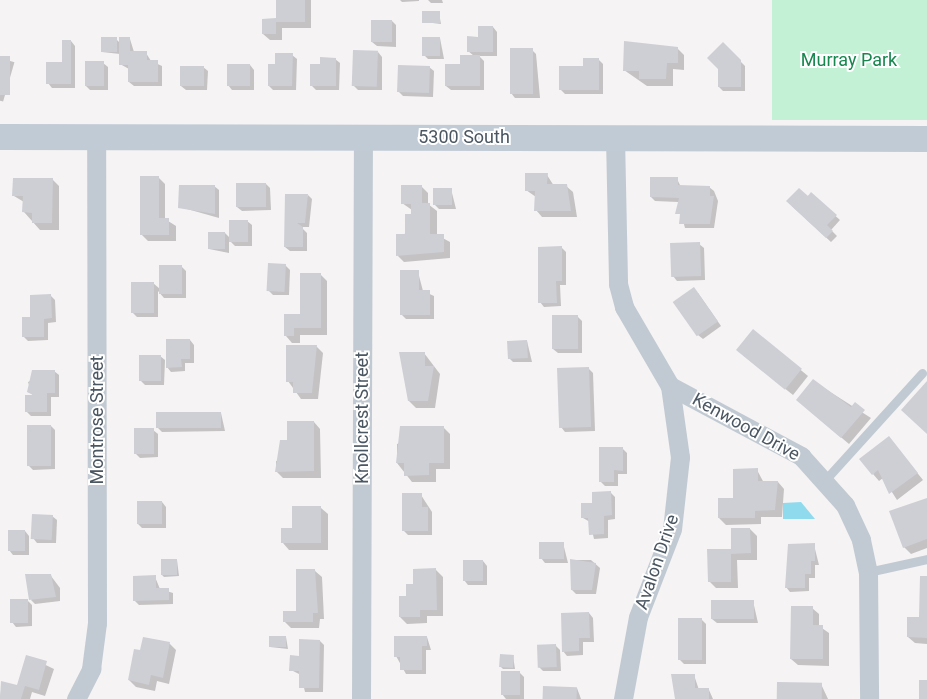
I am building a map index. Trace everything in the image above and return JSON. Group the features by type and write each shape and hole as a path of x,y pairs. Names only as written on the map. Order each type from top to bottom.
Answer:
{"main road":[{"name":"5300 South","path":"0,137 927,139"}],"street":[{"name":"Montrose Street","path":"76,699 91,668 96,630 96,137"},
{"name":"Knollcrest Street","path":"361,699 363,137"},
{"name":"Avalon Drive","path":"615,137 618,284 624,307 670,386 680,458 678,501 669,537 638,617 623,699"},
{"name":"Kenwood Drive","path":"670,386 779,442 826,479 861,540 868,572 869,699"}],"lane":[{"path":"826,479 922,373"},
{"path":"868,572 927,559"}],"green space":[{"name":"Murray Park","path":"772,0 927,0 927,120 772,120"}],"water":[{"path":"801,502 815,519 783,519 783,503"}],"building":[{"path":"276,0 305,0 305,22 276,22 276,34 262,34 262,19 276,18"},
{"path":"422,11 440,11 440,23 422,23"},
{"path":"371,20 392,20 392,42 371,42"},
{"path":"478,26 493,26 493,52 467,52 467,36 478,37"},
{"path":"101,37 117,37 117,52 101,52"},
{"path":"119,37 130,37 130,51 147,51 147,60 158,60 158,82 128,82 128,65 119,65"},
{"path":"422,37 440,37 440,56 422,56"},
{"path":"62,40 71,40 71,84 46,84 46,62 62,62"},
{"path":"624,41 678,47 678,63 667,63 666,79 639,79 639,71 623,71"},
{"path":"723,42 741,60 741,87 718,87 718,69 707,58"},
{"path":"510,48 533,48 533,94 510,94"},
{"path":"353,50 378,51 377,87 352,86"},
{"path":"275,53 293,53 292,86 268,86 268,64 275,64"},
{"path":"460,55 480,55 480,86 445,86 445,64 460,64"},
{"path":"0,56 10,56 10,95 0,95"},
{"path":"320,57 336,58 336,86 310,86 310,64 320,64"},
{"path":"583,58 599,58 599,90 559,90 559,66 583,66"},
{"path":"85,61 104,61 104,86 85,86"},
{"path":"227,64 250,64 250,86 227,86"},
{"path":"398,65 430,66 429,93 397,92"},
{"path":"180,66 204,66 204,86 180,86"},
{"path":"525,173 548,173 547,184 567,184 571,211 534,211 535,191 525,191"},
{"path":"140,176 159,176 159,218 169,218 169,235 140,235"},
{"path":"650,177 678,177 678,185 710,186 710,196 714,196 710,224 679,224 680,214 675,214 679,198 650,197"},
{"path":"13,178 53,178 52,223 32,223 32,213 22,212 23,196 12,196"},
{"path":"236,183 266,183 266,207 236,207"},
{"path":"179,185 215,185 215,214 178,208"},
{"path":"401,185 422,185 422,203 430,203 430,234 444,234 444,252 396,256 396,234 405,234 405,214 411,214 411,204 401,204"},
{"path":"433,188 452,188 452,205 433,205"},
{"path":"799,188 808,196 811,192 837,215 827,225 833,231 826,238 786,201"},
{"path":"285,194 308,194 305,223 297,223 303,227 303,247 284,247"},
{"path":"229,220 248,220 248,242 229,242"},
{"path":"208,232 225,232 225,249 208,249"},
{"path":"700,242 701,276 671,277 670,243"},
{"path":"562,246 562,281 556,281 557,303 538,303 538,247"},
{"path":"268,263 286,264 285,292 267,291"},
{"path":"159,265 182,265 182,294 159,294"},
{"path":"400,270 419,270 419,290 430,290 430,315 400,315"},
{"path":"300,273 321,273 321,328 294,328 294,336 284,336 284,314 300,314"},
{"path":"131,282 154,282 154,313 131,313"},
{"path":"694,287 718,321 697,336 673,302"},
{"path":"51,294 52,318 44,319 44,337 22,337 22,317 30,317 30,295"},
{"path":"552,315 578,315 578,349 552,349"},
{"path":"753,329 802,369 785,390 736,350"},
{"path":"166,339 190,339 190,359 181,359 182,367 166,368"},
{"path":"527,340 528,358 508,359 507,341"},
{"path":"286,345 317,345 312,393 293,393 293,382 286,382"},
{"path":"399,352 425,352 425,366 434,366 428,401 408,401"},
{"path":"139,355 161,355 161,381 139,381"},
{"path":"589,367 591,427 559,428 557,368"},
{"path":"32,370 55,370 55,393 47,393 47,412 25,412 25,395 33,395 27,392"},
{"path":"813,379 851,407 855,402 865,410 841,438 796,400"},
{"path":"927,381 927,434 901,410"},
{"path":"156,412 221,412 221,428 156,428"},
{"path":"287,421 314,421 314,471 275,472 280,440 287,440"},
{"path":"27,425 51,425 51,466 27,466"},
{"path":"400,426 444,426 444,463 429,463 429,475 404,476 404,463 396,463"},
{"path":"134,428 154,428 154,454 134,454"},
{"path":"889,436 918,473 889,494 878,470 872,475 859,459"},
{"path":"599,447 623,447 623,471 614,470 614,482 599,482"},
{"path":"758,468 758,481 778,481 775,510 755,511 755,518 718,518 718,498 733,498 733,469"},
{"path":"611,491 612,515 604,516 604,534 589,535 588,518 581,518 581,503 592,503 592,492"},
{"path":"402,493 422,493 422,507 428,507 428,531 402,531"},
{"path":"927,498 927,539 903,548 889,511"},
{"path":"137,501 162,501 162,524 137,524"},
{"path":"292,506 321,506 321,543 281,543 281,528 292,528"},
{"path":"32,514 53,515 52,540 31,539"},
{"path":"731,528 750,528 751,553 731,554 731,582 708,582 707,549 731,549"},
{"path":"8,530 25,530 25,551 8,551"},
{"path":"539,542 564,542 564,559 539,559"},
{"path":"815,543 815,561 811,561 811,574 805,574 805,588 785,588 788,544"},
{"path":"161,559 177,559 177,575 161,575"},
{"path":"570,559 596,563 592,590 571,590"},
{"path":"463,560 483,560 483,581 463,581"},
{"path":"436,568 437,610 420,610 420,617 399,617 399,596 406,596 406,584 413,584 413,569"},
{"path":"296,569 315,569 318,613 313,613 313,622 283,622 283,611 296,611"},
{"path":"25,574 51,574 56,597 29,600"},
{"path":"156,575 156,588 169,588 169,600 133,601 133,576"},
{"path":"920,576 927,576 927,638 907,637 907,617 919,617"},
{"path":"10,599 28,599 28,623 10,623"},
{"path":"711,600 754,600 754,619 711,619"},
{"path":"791,606 813,606 813,625 823,625 823,659 790,659"},
{"path":"589,612 590,638 579,638 579,651 562,652 561,613"},
{"path":"678,618 702,618 702,660 678,660"},
{"path":"269,636 286,636 286,647 269,647"},
{"path":"394,636 427,636 427,646 422,646 422,670 400,670 400,657 394,657"},
{"path":"143,637 170,642 163,678 151,675 149,685 128,680 134,649 140,650"},
{"path":"299,639 320,640 319,688 299,688 299,671 289,671 290,655 299,656"},
{"path":"556,644 557,667 538,668 537,645"},
{"path":"500,654 514,655 513,668 499,667"},
{"path":"26,655 47,661 39,690 25,686 21,699 0,699 1,681 17,685"},
{"path":"501,671 520,671 520,695 501,695"},
{"path":"671,674 695,674 695,688 709,688 709,699 675,699"},
{"path":"919,680 927,680 927,699 919,699"},
{"path":"777,682 822,683 822,699 777,699"},
{"path":"543,686 577,687 577,699 543,699"}]}
